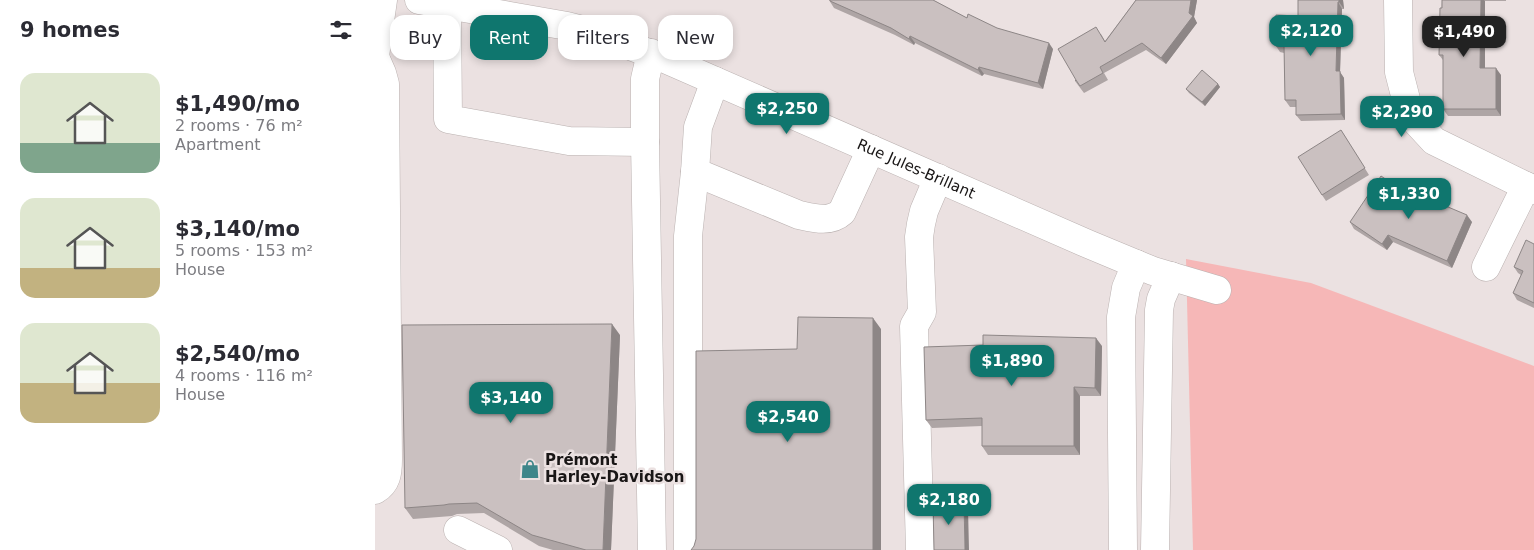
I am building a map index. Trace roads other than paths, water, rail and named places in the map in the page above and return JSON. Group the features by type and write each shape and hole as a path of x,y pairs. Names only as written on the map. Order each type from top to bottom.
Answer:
{"street":[{"path":"375,490 381,487 386,480 389,459 385,84 375,57 383,0"},
{"name":"Rue Jules-Brillant","path":"419,0 567,26 595,33 651,53 1154,270 1217,290"},
{"path":"1398,0 1399,72 1411,115 1434,140 1530,188 1486,267"},
{"path":"447,5 448,119 569,141 645,142"},
{"path":"651,53 645,80 645,142 652,550"},
{"path":"688,550 688,236 698,127 715,81"},
{"path":"695,172 799,215 826,219 837,216 842,212 871,149"},
{"path":"919,550 914,326 922,312 919,236 924,211 938,178"},
{"path":"1123,550 1121,317 1125,288 1154,270 1161,298 1159,310 1155,550"},
{"path":"458,530 498,550"}],"place":[{"name":"Prémont Harley-Davidson","path":"530,469"}]}
